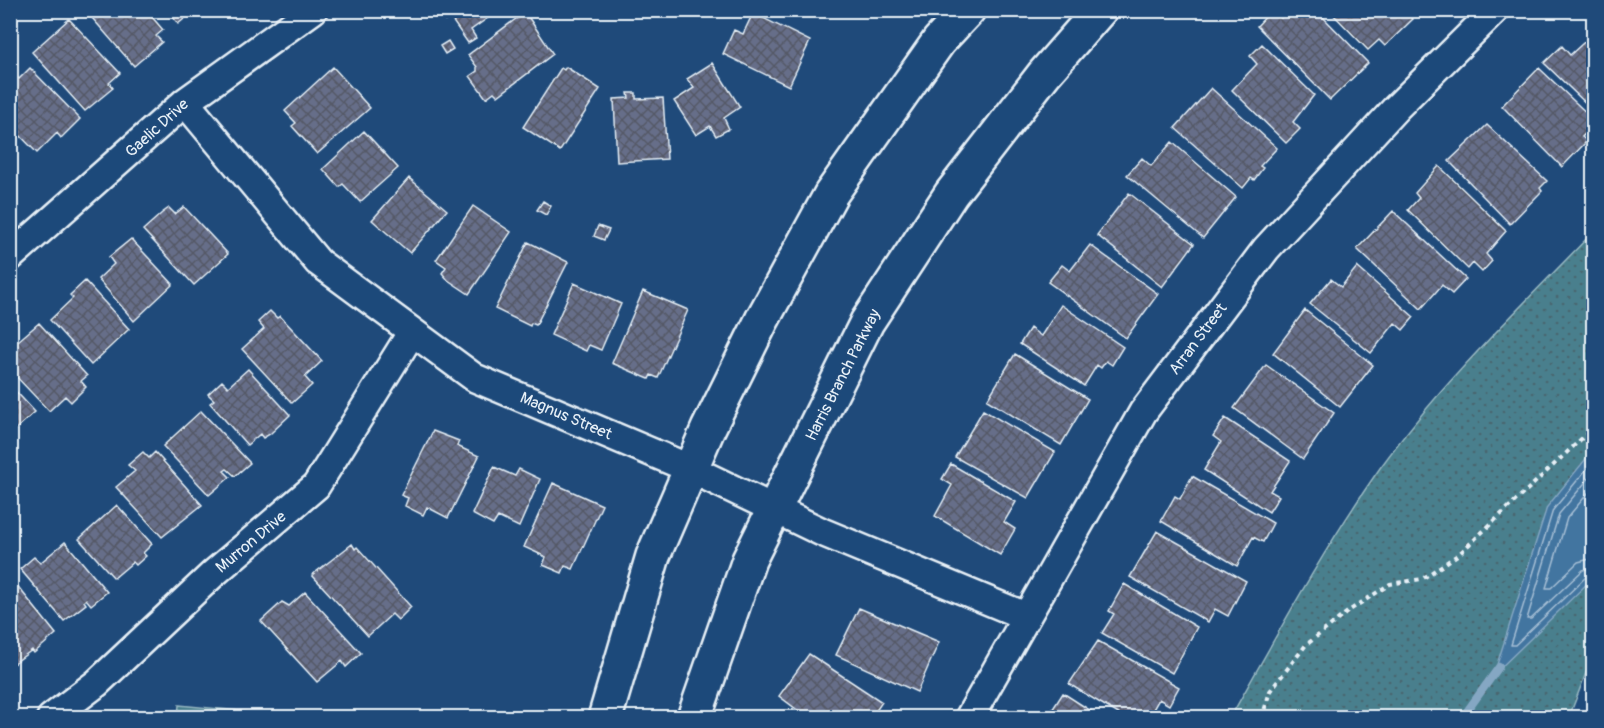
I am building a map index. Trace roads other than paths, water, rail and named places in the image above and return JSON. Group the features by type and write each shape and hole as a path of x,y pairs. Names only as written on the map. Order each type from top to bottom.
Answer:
{"main road":[{"path":"605,717 653,555 762,320 831,194 939,41 968,10"},
{"name":"Harris Branch Parkway","path":"694,717 749,560 867,322 951,194 1044,74 1100,10"}],"street":[{"name":"Gaelic Drive","path":"10,257 185,102 314,10"},
{"name":"Arran Street","path":"969,717 1143,412 1266,249 1396,108 1494,10"},
{"name":"Magnus Street","path":"185,102 318,262 475,378 691,469 775,511 1025,616"},
{"name":"Murron Drive","path":"51,717 97,683 213,574 316,486 412,332"}],"water":[{"path":"1593,450 1593,578 1494,674 1547,507"}],"waterway":[{"path":"1462,718 1499,667"}]}
